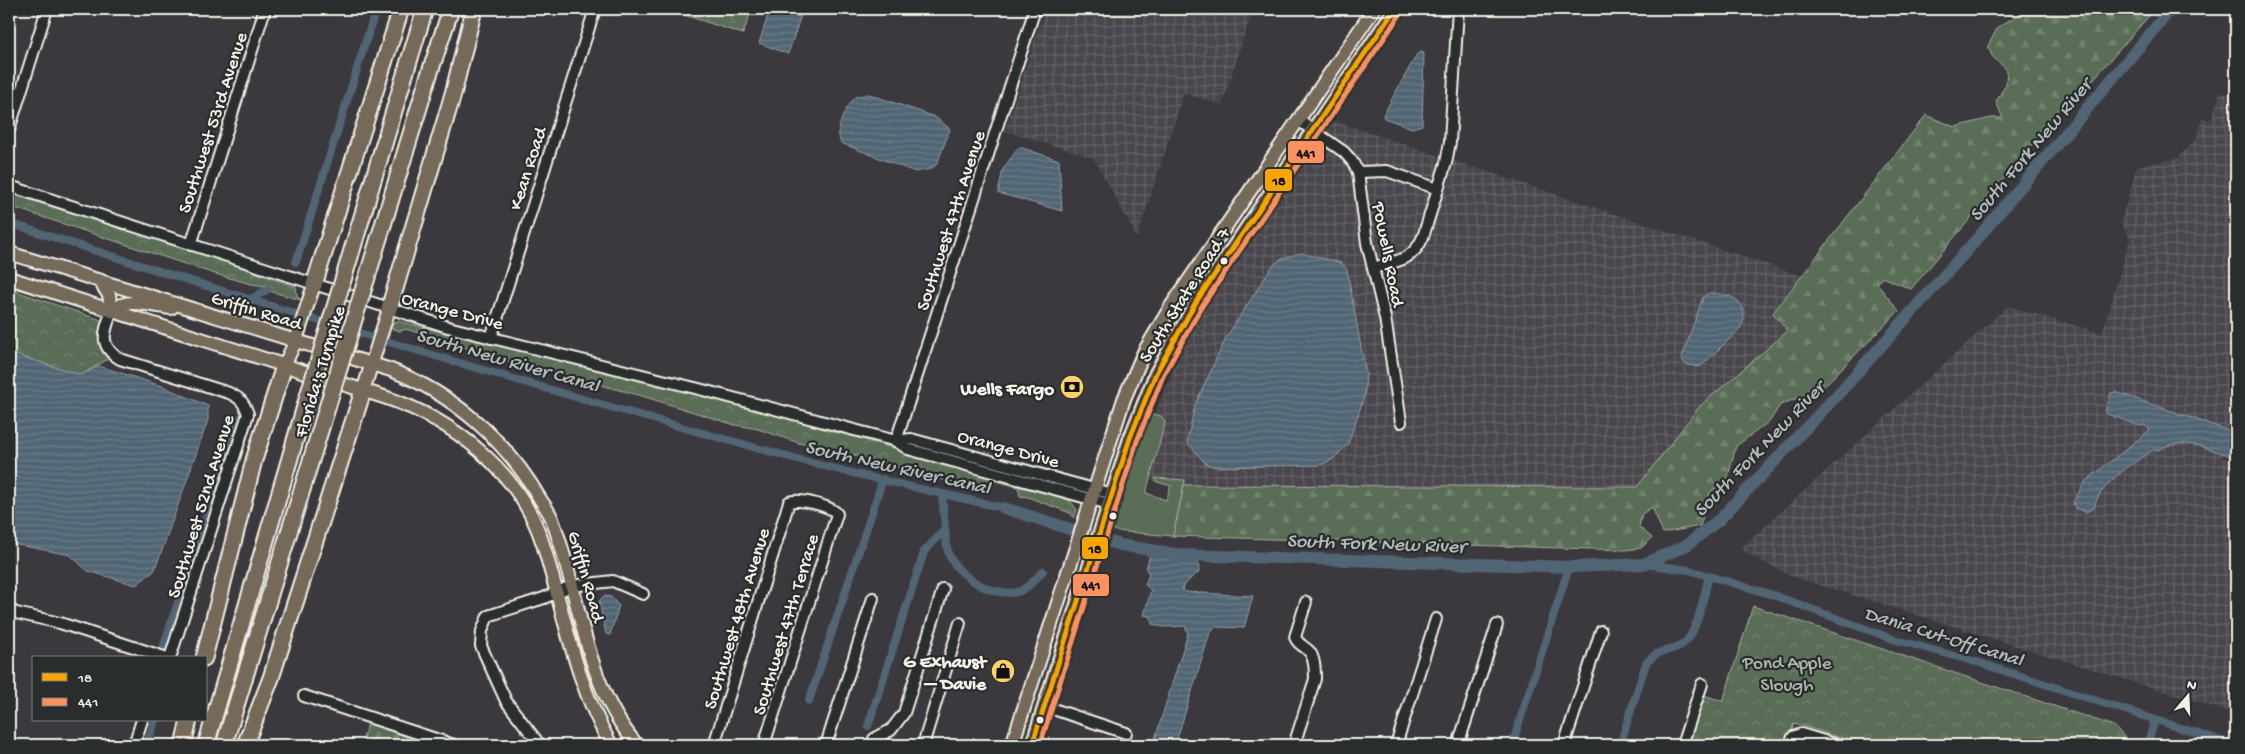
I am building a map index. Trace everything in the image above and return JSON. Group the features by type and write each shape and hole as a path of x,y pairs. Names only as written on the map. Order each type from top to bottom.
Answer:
{"highway":[{"path":"314,285 401,9"},
{"name":"Florida's Turnpike","path":"206,745 308,396 426,9"},
{"name":"Florida's Turnpike","path":"224,745 428,78 451,9"},
{"path":"389,310 453,94 474,9"},
{"path":"205,656 254,460 284,366"},
{"path":"245,745 271,678 363,390"},
{"path":"183,745 189,722"}],"main road":[{"name":"South State Road 7","path":"1012,745 1085,517 1133,377 1155,331 1374,9"},
{"name":"South State Road 7","path":"1032,745 1102,522 1145,397 1170,345 1312,130 1395,9"},
{"name":"Griffin Road","path":"9,253 198,310 298,335 374,358 462,409 499,442 530,481 553,521 595,671 610,705 636,745"},
{"name":"Griffin Road","path":"9,278 396,400 455,430 479,450 498,470 523,502 531,518 542,543 578,674 588,701 611,745"},
{"path":"98,280 109,295 112,311"},
{"path":"1185,320 1190,298 1186,284"},
{"path":"284,366 298,335 314,285"},
{"path":"112,311 116,306 130,302 198,310"},
{"path":"363,390 389,310"},
{"path":"1036,671 1036,692 1044,706"}],"street":[{"path":"9,130 47,9"},
{"name":"Southwest 53rd Avenue","path":"191,245 266,9"},
{"name":"Kean Road","path":"491,338 595,9"},
{"name":"Southwest 47th Avenue","path":"896,442 1035,9"},
{"path":"1373,268 1411,256 1418,249 1438,189 1446,163 1451,134 1458,9"},
{"name":"Powells Road","path":"1298,120 1344,152 1358,172 1367,243 1385,318 1400,422"},
{"path":"1358,172 1387,172 1438,189"},
{"name":"Orange Drive","path":"9,186 389,310 491,338 699,389 896,442 908,449 983,470 1093,494"},
{"name":"Southwest 52nd Avenue","path":"112,311 105,329 104,344 109,353 120,360 229,393 239,398 245,404 248,414 170,656"},
{"name":"Orange Drive","path":"896,442 910,439 1002,463 1110,499"},
{"path":"983,470 1002,463"},
{"name":"Southwest 47th Terrace","path":"764,745 837,514 835,510 799,500 790,502"},
{"name":"Southwest 48th Avenue","path":"714,745 790,502"},
{"path":"540,745 506,701 481,646 482,631 488,616 544,598 571,586 613,581 643,594"},
{"path":"872,745 874,739 891,730 904,714 943,589"},
{"path":"826,745 872,598"},
{"path":"1294,745 1315,679 1315,668 1310,652 1298,644 1295,637 1306,602"},
{"path":"9,609 16,613 60,624 163,656"},
{"path":"1396,745 1436,618"},
{"path":"923,745 960,623"},
{"path":"1458,745 1497,625"},
{"path":"1564,745 1601,631"},
{"path":"1682,745 1702,684"},
{"path":"304,696 454,745"},
{"path":"1044,706 1126,733"},
{"path":"134,745 141,722"},
{"path":"1790,745 1793,737 1801,734 1837,745"}],"shaded area":[{"path":"1045,9 1253,9 1222,105 1184,93 1137,238 1094,158 1005,131"},
{"path":"2220,92 2236,97 2236,421 2222,457 2236,462 2236,714 1788,575 1740,549 2008,306 2102,333 2130,239 2121,222 2137,166 2178,158 2196,139 2202,118 2211,121"},
{"path":"1334,121 1802,276 1773,313 1788,331 1700,406 1637,487 1184,485 1185,480 1155,480 1157,482 1149,479 1165,423 1155,414 1191,326"}],"green space":[{"path":"666,9 752,9 743,34"},
{"path":"2028,9 2155,9 2083,91 2062,104 2043,132 1911,289 1882,277 1877,284 1899,311 1822,388 1780,405 1770,421 1736,446 1726,484 1711,491 1700,526 1663,533 1652,507 1642,514 1639,527 1652,538 1641,548 1626,550 1173,536 1184,485 1637,487 1700,406 1788,331 1773,313 1926,115 1955,127 1991,118 2003,118 1996,102 2006,84 2007,70 1992,56 1988,46 1998,27"},
{"path":"9,190 210,256 296,287 297,296 301,300 269,291 266,286 251,284 212,273 9,206"},
{"path":"9,289 101,320 99,340 101,348 108,359 81,375 9,353"},
{"path":"397,321 722,400 1061,495 1071,502 1077,510 1074,518 1070,513 1028,497 1020,496 1018,487 996,481 978,487 978,484 963,481 961,485 846,453 799,443 758,429 735,425 639,395 507,361 406,329 400,331 390,328"},
{"path":"1155,414 1162,417 1165,423 1146,493 1166,500 1171,486 1157,482 1155,478 1185,480 1173,536 1116,531 1110,528 1139,439 1146,419"},
{"name":"Pond Apple Slough","path":"1753,606 2114,726 2132,745 1862,745 1794,723 1787,745 1686,745 1703,695 1723,701"},
{"path":"368,723 434,745 361,745"}],"water":[{"path":"770,9 803,9 788,54 759,43"},
{"path":"1424,53 1422,125 1412,128 1384,118 1383,115 1417,54"},
{"path":"869,94 935,117 950,129 937,164 931,169 915,172 841,143 839,137 840,125 848,107 855,97"},
{"path":"1019,147 1059,160 1062,211 998,193 1003,169"},
{"path":"1301,253 1342,263 1347,270 1366,375 1364,397 1348,444 1332,460 1320,465 1216,467 1206,464 1187,442 1195,405 1227,336 1271,268 1280,259"},
{"path":"1709,293 1725,295 1738,301 1744,312 1743,320 1740,329 1700,367 1688,365 1681,360 1703,297"},
{"path":"9,353 81,375 99,366 162,386 208,406 208,420 154,571 136,585 88,571 70,555 9,543"},
{"path":"2116,392 2236,433 2236,458 2197,445 2177,444 2159,450 2155,449 2110,482 2097,499 2094,508 2086,512 2075,508 2073,502 2086,481 2150,430 2145,425 2139,426 2105,413 2111,393"},
{"path":"1151,550 1198,560 1199,573 1194,575 1182,588 1186,592 1253,596 1244,628 1215,627 1210,633 1175,745 1153,745 1188,633 1185,626 1163,627 1152,624 1151,617 1144,615 1151,590 1145,585 1149,574 1146,569"},
{"path":"604,596 611,597 619,606 610,635 606,634 599,601"}],"waterway":[{"path":"296,262 376,9"},
{"name":"South Fork New River","path":"1004,508 1120,545 1181,555 1574,567 1644,564 1687,545 1720,519 1840,392 1977,239 2171,9"},
{"name":"South New River Canal","path":"9,223 206,286 602,405 826,467 1004,508"},
{"path":"250,300 268,289"},
{"path":"163,648 239,418"},
{"path":"809,701 883,479"},
{"path":"868,726 924,552 945,529 942,494"},
{"path":"945,529 947,549 951,559 963,574 989,589 1008,593 1021,591 1043,571"},
{"name":"Dania Cut-Off Canal","path":"1644,564 1689,570 1773,595 1893,639 1980,663 2233,745"},
{"path":"1512,745 1569,567"},
{"path":"1620,745 1646,663 1656,654 1678,647 1688,639 1700,613 1709,576"},
{"path":"2147,745 2155,720"},
{"path":"147,745 154,722"}],"transit line":[{"name":"18","path":"1032,745 1130,438 1156,373 1196,302 1395,9"},
{"name":"441","path":"1040,745 1137,441 1163,376 1202,306 1401,13"}],"place":[{"name":"Wells Fargo","path":"1072,387"},
{"name":"G Exhaust – Davie","path":"1003,671"}]}
